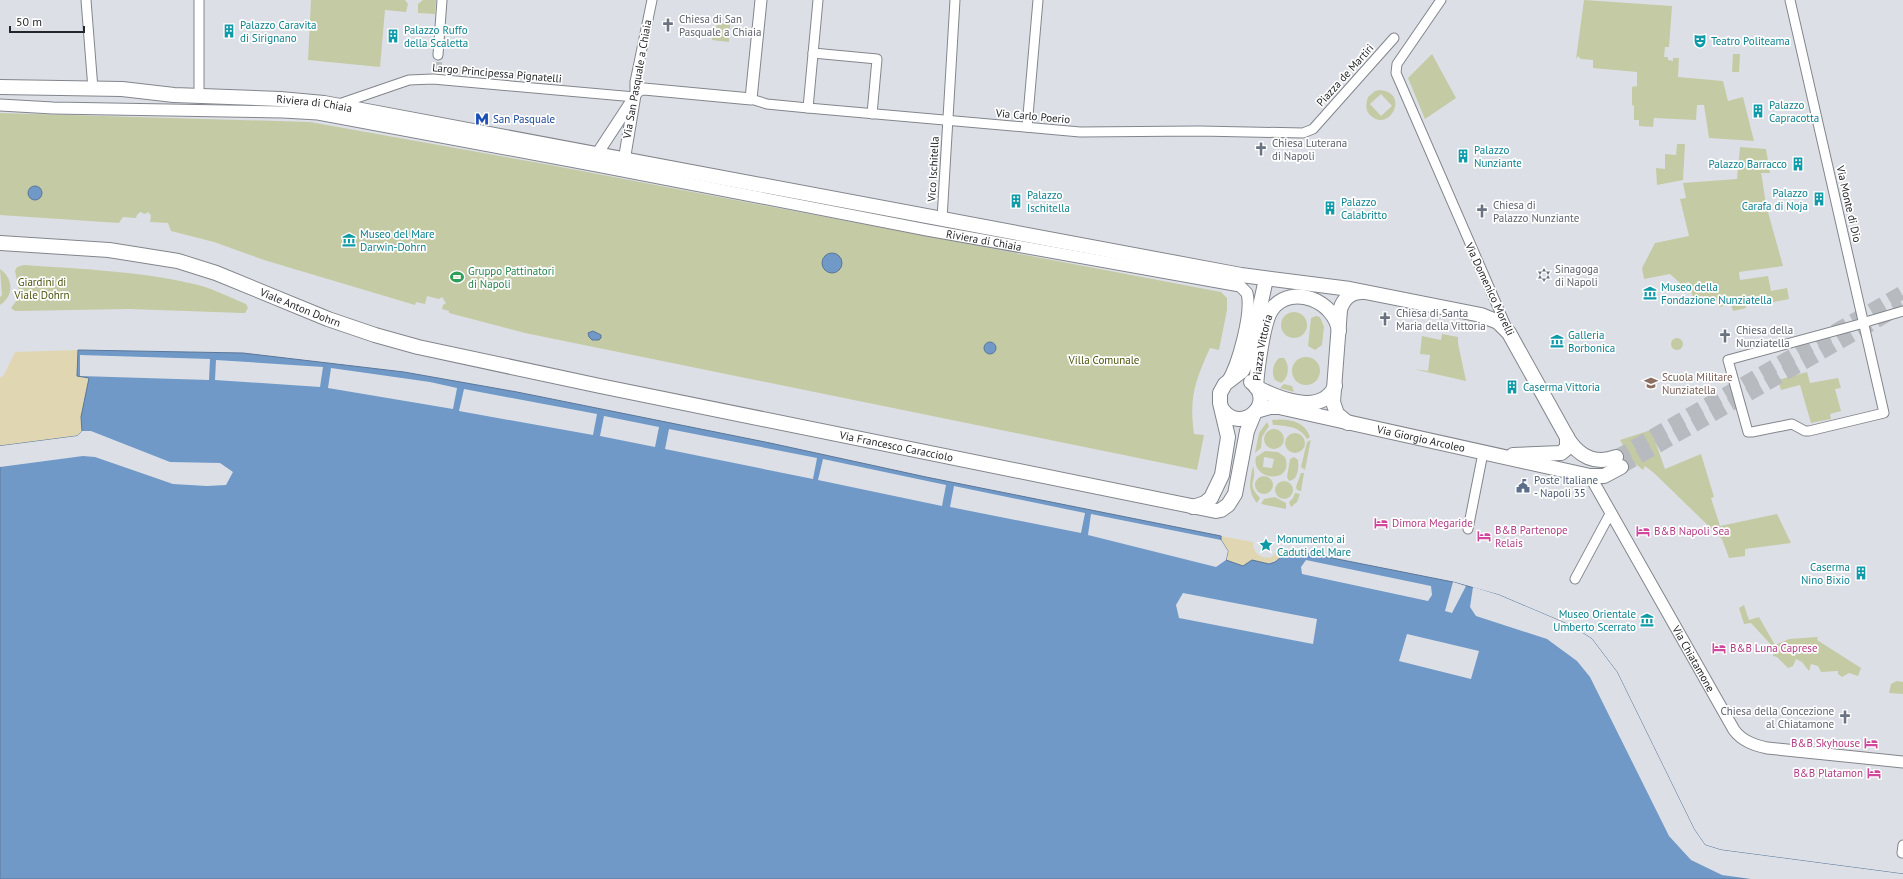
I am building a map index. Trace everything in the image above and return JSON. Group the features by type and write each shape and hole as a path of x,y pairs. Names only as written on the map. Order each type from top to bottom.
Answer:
{"main road":[{"name":"Riviera di Chiaia","path":"0,87 122,89 199,96 294,99 336,104 597,154 624,166 942,219 1265,285"},
{"name":"Viale Anton Dohrn","path":"0,243 109,250 178,261 216,273 288,303 375,335 418,347 600,386"},
{"path":"1265,285 1362,292 1486,316 1500,324 1510,335"},
{"path":"1265,285 1296,297"},
{"path":"1265,285 1269,307 1268,319"},
{"path":"1193,507 1208,501 1215,493 1222,475 1228,437 1220,396 1227,383 1242,371 1249,357 1265,285"},
{"name":"Piazza Vittoria","path":"1348,423 1339,417 1333,402 1339,332 1342,304 1350,295 1362,292"},
{"name":"Piazza Vittoria","path":"1335,386 1328,397 1316,403 1285,399 1256,387 1259,362 1268,319 1271,311 1277,304 1288,298 1296,297 1315,300 1324,304 1334,318 1339,332"},
{"name":"Via Domenico Morelli","path":"1510,335 1567,437 1578,451 1588,458 1619,462"},
{"path":"1222,409 1229,416 1235,418 1245,418 1255,412 1260,399 1256,387 1252,382 1243,379 1234,380 1227,383"},
{"name":"Via Francesco Caracciolo","path":"600,386 1193,507 1219,511 1230,502 1235,494 1247,431 1255,412"},
{"name":"Via Giorgio Arcoleo","path":"1255,412 1267,407 1276,407 1590,476 1604,476 1619,462"},
{"name":"Via Giorgio Arcoleo","path":"1489,454 1561,453 1568,447 1567,437"}],"street":[{"path":"86,0 93,88"},
{"path":"199,0 199,96"},
{"path":"438,55 442,0"},
{"name":"Via San Pasquale a Chiaia","path":"624,166 635,96 635,82 652,0"},
{"path":"597,154 639,90 644,89 751,99 761,0"},
{"path":"808,108 818,0"},
{"name":"Vico Ischitella","path":"942,219 955,0"},
{"path":"1027,127 1038,0"},
{"name":"Via Domenico Morelli","path":"1440,0 1410,47 1397,64 1396,73 1510,335"},
{"name":"Via Monte di Dio","path":"1790,0 1864,323 1884,413 1809,431 1804,431 1792,424 1750,433 1728,360 1864,323"},
{"name":"Piazza de Martiri","path":"1313,129 1394,38"},
{"path":"813,53 877,59 872,114"},
{"name":"Largo Principessa Pignatelli","path":"336,104 409,80 437,75 635,96"},
{"name":"Via Carlo Poerio","path":"751,99 767,104 1080,132 1199,131 1266,134 1303,133 1313,129"},
{"name":"Riviera di Chiaia","path":"0,105 310,113 558,158 624,166 935,231 1239,286 1265,285"},
{"path":"1227,383 1240,349 1248,308 1247,293 1245,288 1239,286"},
{"path":"1864,323 1903,312"},
{"path":"1468,529 1489,454"},
{"name":"Via Chiatamone","path":"1590,476 1734,730 1741,738 1753,744 1767,748 1903,762"},
{"path":"1575,579 1611,512"}],"green space":[{"path":"311,0 405,0 408,4 406,12 385,10 380,67 308,60"},
{"path":"423,0 436,0 435,14 418,13 418,4"},
{"path":"1584,0 1672,6 1669,47 1665,47 1664,57 1668,57 1668,60 1673,61 1673,58 1679,58 1678,77 1723,81 1728,101 1743,97 1754,141 1709,138 1704,105 1697,105 1696,120 1654,118 1653,127 1639,126 1639,120 1634,120 1634,106 1632,105 1632,87 1637,86 1637,72 1593,68 1593,60 1581,59 1578,56 1576,59"},
{"path":"717,23 730,24 729,42 712,40 713,32 716,32"},
{"path":"1432,54 1456,98 1425,119 1408,78"},
{"path":"1733,54 1740,54 1739,72 1732,72"},
{"path":"1380,90 1389,93 1394,98 1394,111 1384,120 1377,120 1367,111 1366,104 1368,97 1375,91","holes":["1381,94 1392,106 1381,116 1370,104"]},
{"name":"Villa Comunale","path":"0,113 310,122 545,164 1221,292 1227,298 1227,310 1219,350 1210,348 1200,370 1194,390 1192,410 1194,434 1204,435 1197,470 525,333 449,313 449,311 442,309 443,305 446,303 442,297 439,299 427,296 425,304 416,302 415,305 264,260 214,242 171,231 168,223 150,222 151,215 148,212 145,214 140,212 136,218 123,217 119,223 0,215"},
{"path":"1677,144 1685,144 1683,180 1657,185 1656,168 1665,169 1665,154 1676,155"},
{"path":"1740,147 1766,149 1770,173 1761,173 1766,205 1783,266 1739,272 1740,280 1768,276 1771,291 1787,288 1789,299 1755,306 1753,299 1744,301 1746,308 1733,311 1731,304 1720,307 1718,301 1695,305 1689,282 1681,284 1670,274 1644,279 1642,268 1655,243 1689,236 1680,199 1686,198 1683,183 1737,179"},
{"name":"Giardini di Viale Dohrn","path":"24,265 109,271 173,280 214,290 246,304 248,308 245,313 129,309 15,311 11,308 20,296 15,271 17,267"},
{"path":"0,269 5,273 10,282 10,292 5,301 0,305 0,297 2,295"},
{"path":"1294,312 1303,316 1307,325 1303,334 1294,338 1285,334 1281,325 1285,316"},
{"path":"1316,316 1320,317 1324,327 1322,345 1315,350 1308,346 1311,318"},
{"path":"1442,334 1458,337 1466,381 1413,369 1428,371 1430,355 1420,354 1422,336 1441,340"},
{"path":"1677,338 1681,340 1683,344 1681,348 1677,350 1673,348 1671,344 1673,340"},
{"path":"1306,357 1316,361 1320,371 1316,381 1306,385 1296,381 1292,371 1296,361"},
{"path":"1279,358 1284,358 1288,368 1286,378 1281,383 1275,380 1273,374 1274,365"},
{"path":"1807,372 1810,383 1838,378 1841,388 1835,389 1841,411 1830,414 1831,419 1811,423 1800,385 1781,390 1778,380"},
{"path":"1284,384 1292,386 1294,392 1280,388"},
{"path":"1272,420 1290,420 1300,424 1308,432 1310,437 1307,439 1301,431 1297,429 1273,425"},
{"path":"1267,422 1269,426 1262,437 1261,448 1255,453 1259,433"},
{"path":"1270,429 1278,429 1284,435 1284,443 1278,449 1270,449 1264,443 1264,435"},
{"path":"1651,430 1665,469 1701,454 1714,497 1711,498 1720,526 1777,514 1791,543 1745,549 1745,556 1729,558 1722,539 1654,473 1645,466 1643,470 1632,461 1620,440"},
{"path":"1291,433 1299,433 1305,439 1305,447 1299,453 1291,453 1285,447 1285,439"},
{"path":"1311,440 1305,470 1301,467 1307,442"},
{"path":"1265,451 1278,452 1285,457 1286,466 1284,472 1279,476 1265,475 1259,471 1256,465 1256,457","holes":["1264,457 1274,459 1272,468 1263,467"]},
{"path":"1294,457 1298,460 1298,470 1294,479 1289,481 1287,477 1290,459"},
{"path":"1253,466 1253,489 1260,498 1257,503 1252,494 1250,485"},
{"path":"1301,473 1304,473 1301,491 1297,490 1296,487"},
{"path":"1264,476 1270,479 1273,485 1270,491 1264,494 1258,491 1255,485 1258,479"},
{"path":"1284,481 1290,484 1293,490 1290,496 1284,499 1278,496 1275,490 1278,484"},
{"path":"1295,493 1300,494 1297,502 1291,507 1289,502"},
{"path":"1275,497 1286,503 1286,509 1261,504 1264,499"},
{"path":"1744,605 1749,620 1759,617 1775,645 1789,639 1818,637 1817,640 1861,668 1858,676 1849,673 1842,677 1838,674 1838,671 1821,672 1818,666 1811,664 1809,671 1802,662 1796,659 1793,666 1788,668 1777,657 1773,656 1774,648 1751,623 1744,624 1739,608"},
{"path":"1897,681 1903,682 1903,694 1889,693 1891,684"}],"sand":[{"path":"78,350 77,375 89,378 81,417 82,431 77,436 0,446 0,378 4,375 15,352"},
{"path":"1221,536 1253,542 1256,553 1264,557 1272,557 1280,548 1297,551 1284,555 1268,563 1252,560 1243,566 1226,560"}],"water":[{"path":"35,186 40,188 42,193 40,198 35,200 30,198 28,193 30,188"},
{"path":"832,253 839,256 842,263 839,270 832,273 825,270 822,263 825,256"},
{"path":"593,331 601,335 599,340 592,340 589,337 588,333"},
{"path":"990,342 994,344 996,348 994,352 990,354 986,352 984,348 986,344"},
{"path":"78,350 243,353 404,372 517,392 770,443 926,477 1221,536 1221,540 1228,551 1226,560 1243,566 1252,560 1269,564 1275,562 1285,554 1292,555 1297,551 1453,582 1499,595 1572,626 1592,639 1617,672 1694,829 1705,845 1721,850 1903,874 1903,879 0,879 0,446 77,436 82,431 81,417 89,378 77,376"}],"pier":[{"path":"80,355 210,359 209,380 80,376"},
{"path":"216,360 323,367 320,387 215,380"},
{"path":"331,368 430,382 457,388 453,409 328,388"},
{"path":"464,389 597,414 593,435 459,411"},
{"path":"604,416 659,427 655,447 600,436"},
{"path":"669,429 817,458 813,479 665,449"},
{"path":"82,431 91,431 170,462 220,463 233,472 226,485 207,486 173,484 95,457 83,456 0,467 0,446 77,436"},
{"path":"823,459 946,485 942,506 818,480"},
{"path":"954,486 1085,513 1081,533 950,507"},
{"path":"1091,514 1221,540 1228,551 1226,560 1216,567 1088,535"},
{"path":"1306,560 1431,586 1432,595 1428,601 1302,574 1301,567"},
{"path":"1453,582 1466,586 1452,613 1445,611"},
{"path":"1473,587 1499,595 1572,626 1592,639 1617,672 1694,829 1705,845 1721,850 1903,874 1903,879 1751,879 1722,875 1691,860 1669,836 1590,677 1577,661 1547,639 1476,616 1470,607"},
{"path":"1183,593 1317,619 1313,644 1179,618 1176,605"},
{"path":"1407,634 1479,651 1471,679 1399,661"}],"tunnel":[{"path":"437,71 438,55"},
{"path":"1616,457 1903,292"},
{"path":"1621,467 1903,306"}],"place":[{"name":"Chiesa di San Pasquale a Chiaia","path":"668,25"},
{"name":"Palazzo Caravita di Sirignano","path":"229,31"},
{"name":"Palazzo Ruffo della Scaletta","path":"393,36"},
{"name":"Teatro Politeama","path":"1700,41"},
{"name":"Palazzo Capracotta","path":"1758,111"},
{"name":"San Pasquale","path":"482,119"},
{"name":"Chiesa Luterana di Napoli","path":"1261,149"},
{"name":"Palazzo Nunziante","path":"1463,156"},
{"name":"Palazzo Barracco","path":"1798,164"},
{"name":"Palazzo Carafa di Noja","path":"1819,199"},
{"name":"Palazzo Ischitella","path":"1016,201"},
{"name":"Palazzo Calabritto","path":"1330,208"},
{"name":"Chiesa di Palazzo Nunziante","path":"1482,211"},
{"name":"Museo del Mare Darwin-Dohrn","path":"349,240"},
{"name":"Sinagoga di Napoli","path":"1544,275"},
{"name":"Gruppo Pattinatori di Napoli","path":"457,277"},
{"name":"Museo della Fondazione Nunziatella","path":"1650,293"},
{"name":"Chiesa di Santa Maria della Vittoria","path":"1385,319"},
{"name":"Chiesa della Nunziatella","path":"1725,336"},
{"name":"Galleria Borbonica","path":"1557,341"},
{"name":"Scuola Militare Nunziatella","path":"1651,383"},
{"name":"Caserma Vittoria","path":"1512,387"},
{"name":"Poste Italiane - Napoli 35","path":"1523,486"},
{"name":"Dimora Megaride","path":"1381,523"},
{"name":"B&B Napoli Sea","path":"1643,531"},
{"name":"B&B Partenope Relais","path":"1484,536"},
{"name":"Monumento ai Caduti del Mare","path":"1266,545"},
{"name":"Caserma Nino Bixio","path":"1861,573"},
{"name":"Museo Orientale Umberto Scerrato","path":"1647,620"},
{"name":"B&B Luna Caprese","path":"1719,648"},
{"name":"Chiesa della Concezione al Chiatamone","path":"1845,717"},
{"name":"B&B Skyhouse","path":"1871,743"},
{"name":"B&B Platamon","path":"1874,773"}]}
